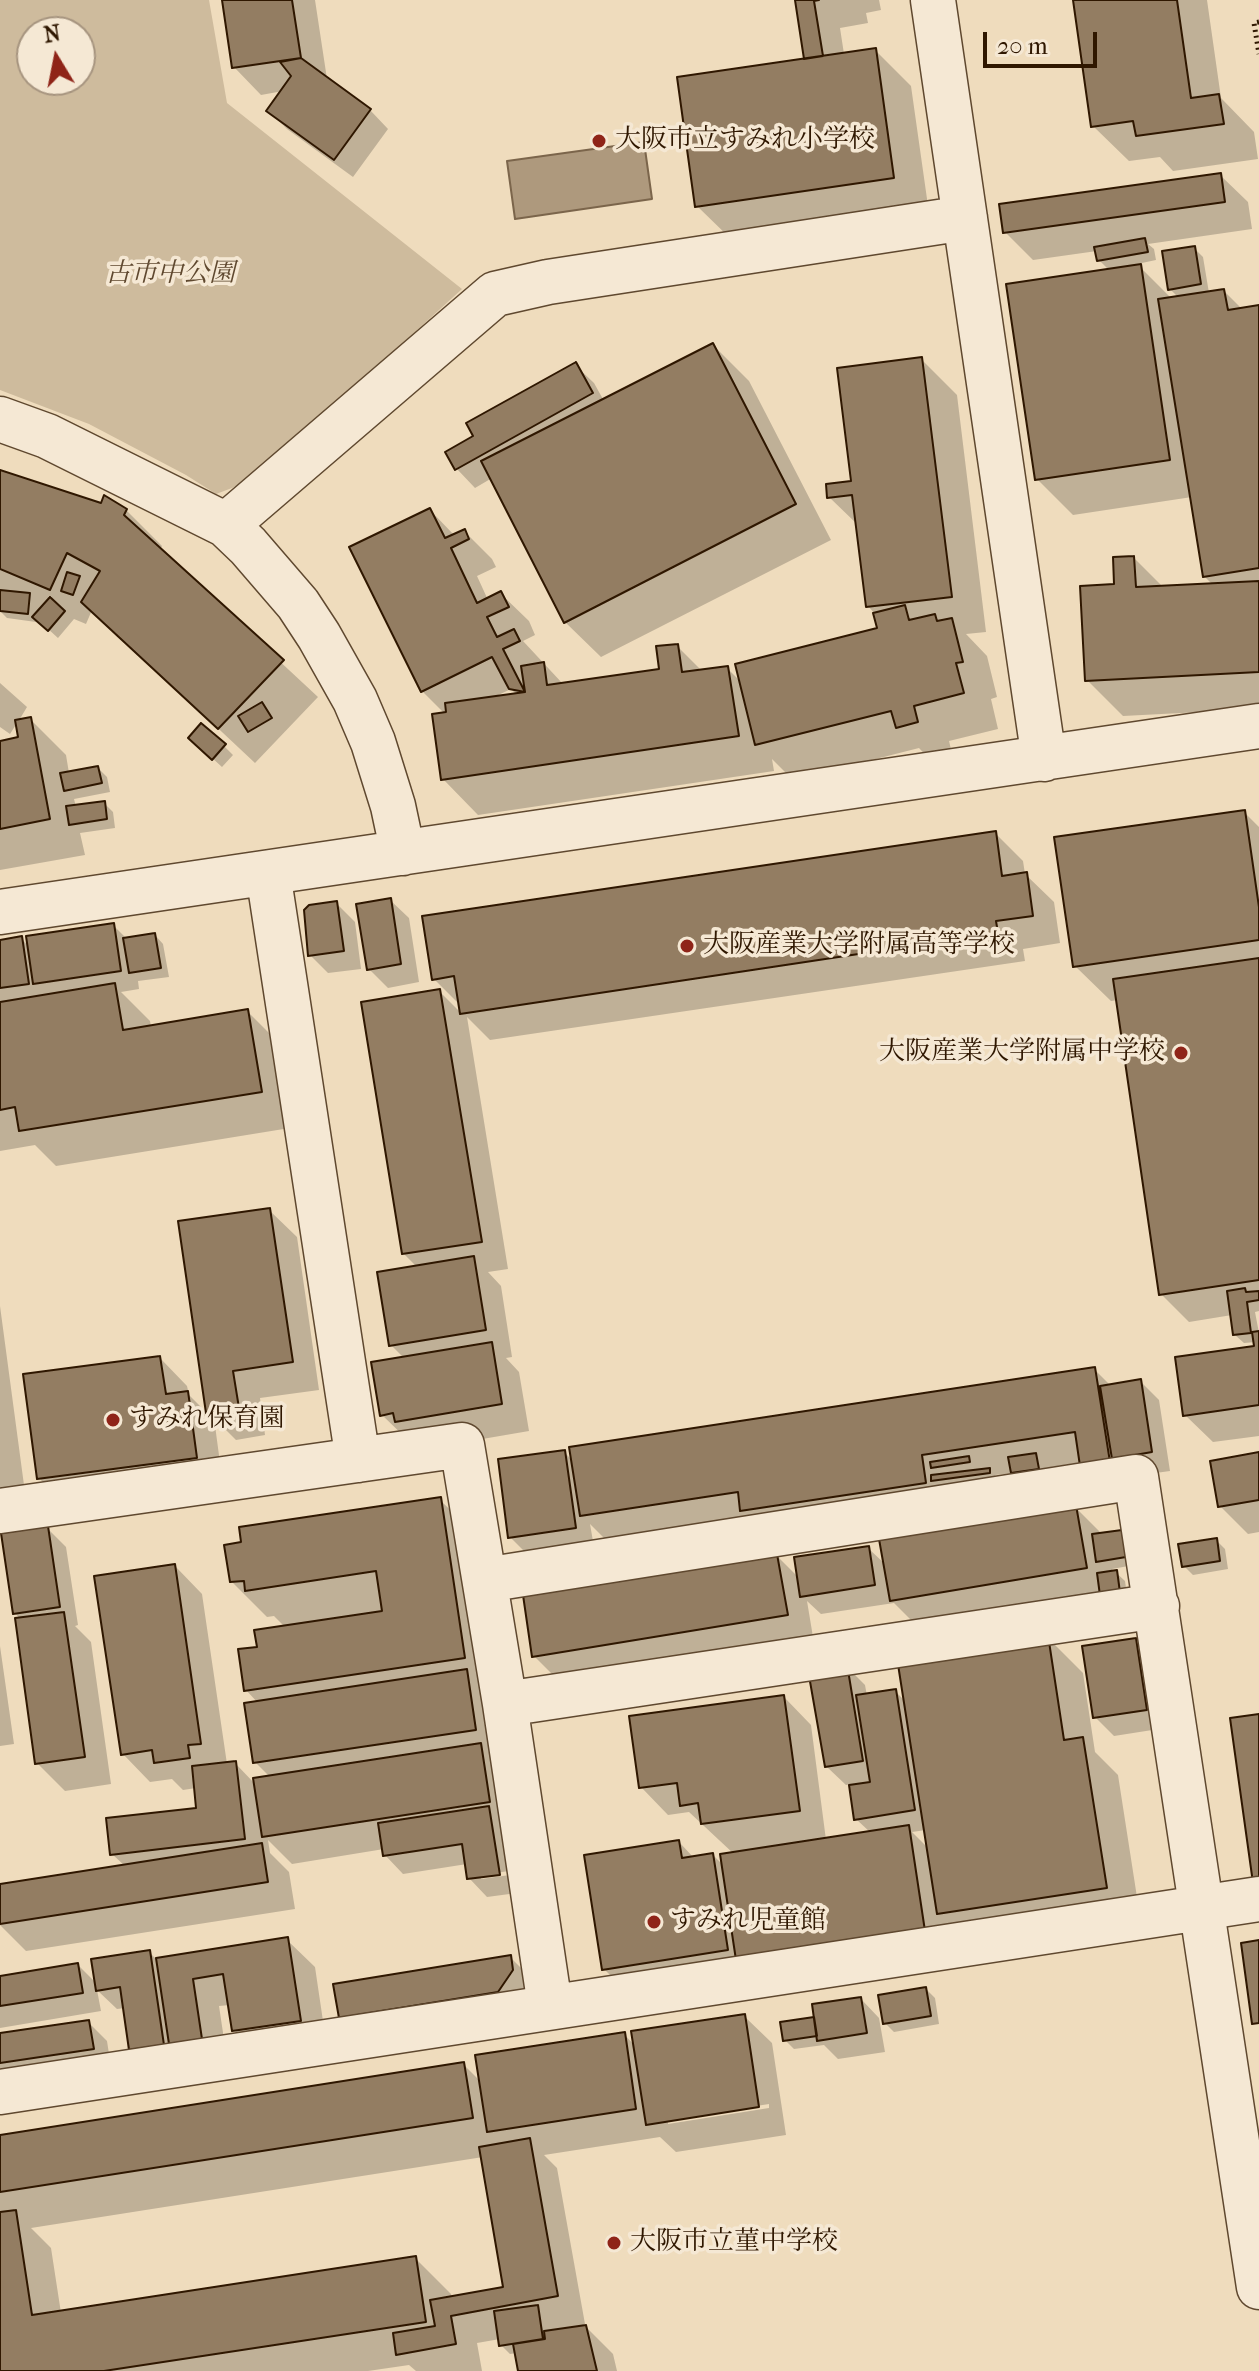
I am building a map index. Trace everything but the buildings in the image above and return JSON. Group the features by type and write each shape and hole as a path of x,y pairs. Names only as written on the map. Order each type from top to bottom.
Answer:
{"street":[{"path":"933,0 1044,759"},
{"path":"226,525 495,294 548,282 965,218"},
{"path":"0,419 47,436 226,525 298,604 338,667 373,742 393,806 403,853"},
{"path":"0,912 1259,726"},
{"path":"268,873 358,1460"},
{"path":"0,1511 462,1445 550,2006"},
{"path":"485,1580 1136,1477 1259,2287"},
{"path":"505,1704 1157,1606"},
{"path":"0,2092 1259,1899"}],"path":[{"path":"1257,22 1259,54"}],"green space":[{"name":"古市中公園","path":"0,0 209,0 227,103 462,289 265,469 216,494 89,424 0,390"}],"shaded area":[{"path":"644,142 652,199 515,219 507,161"}],"place":[{"name":"大阪市立すみれ小学校","path":"599,141"},
{"name":"大阪産業大学附属高等学校","path":"687,946"},
{"name":"大阪産業大学附属中学校","path":"1181,1053"},
{"name":"すみれ保育園","path":"113,1420"},
{"name":"すみれ児童館","path":"654,1922"},
{"name":"大阪市立菫中学校","path":"614,2243"}]}
